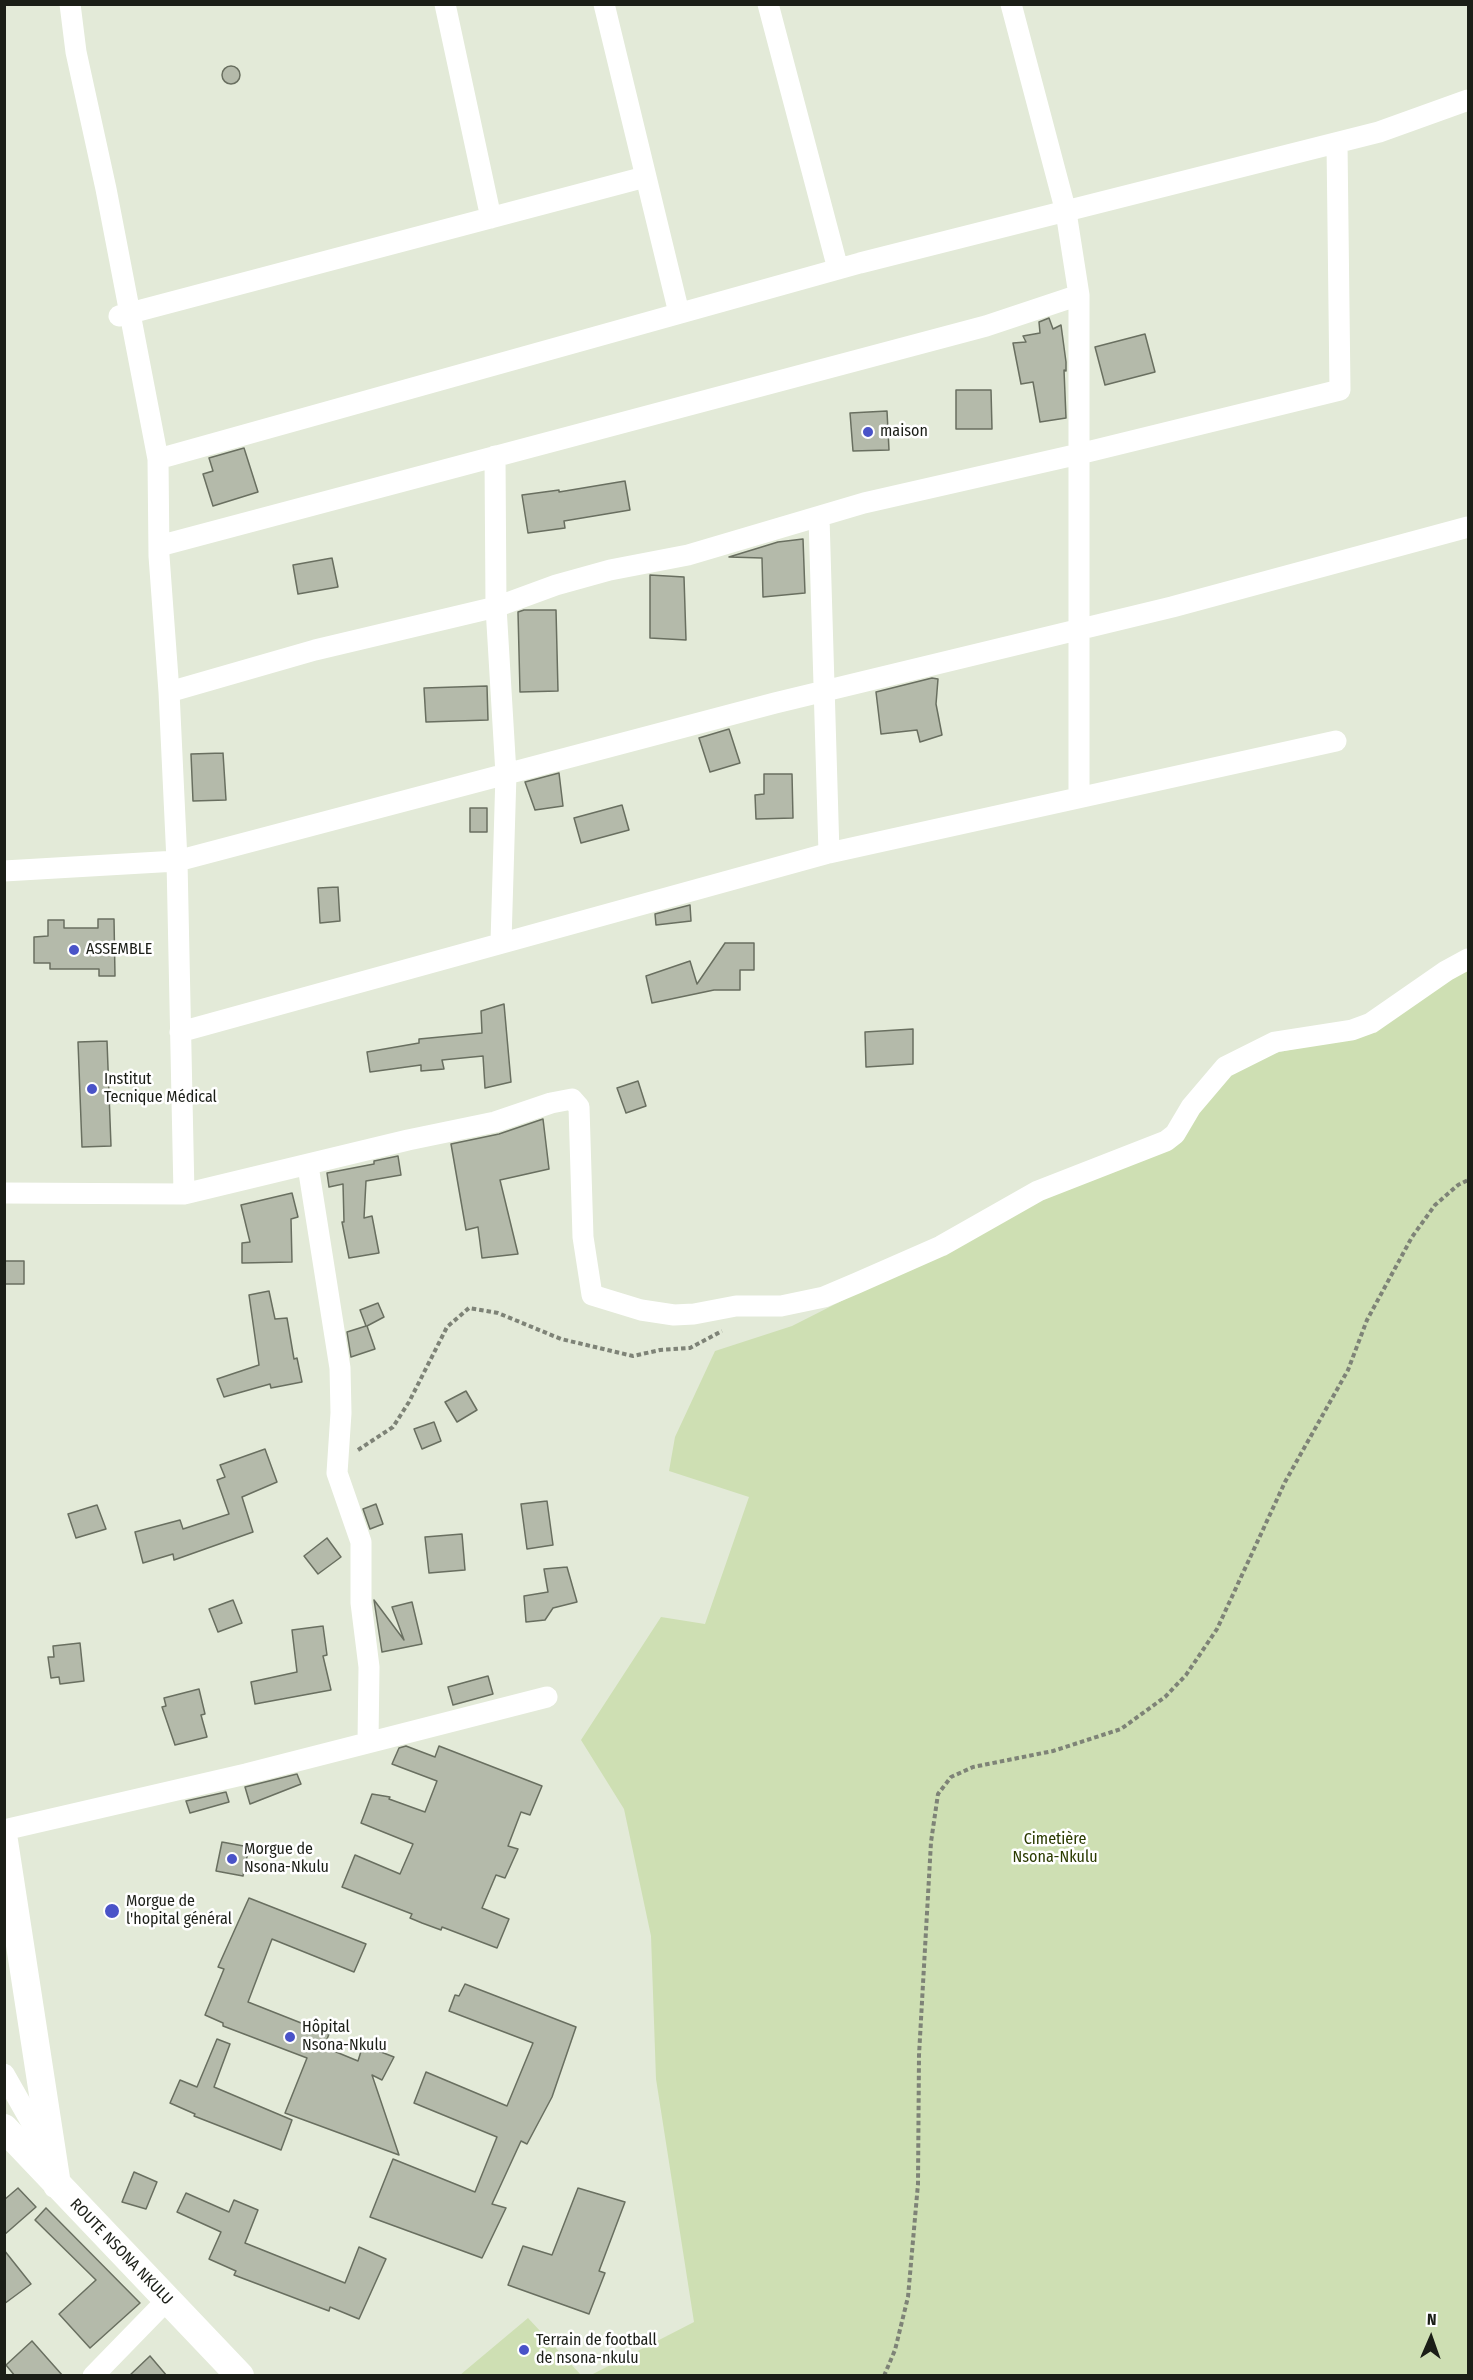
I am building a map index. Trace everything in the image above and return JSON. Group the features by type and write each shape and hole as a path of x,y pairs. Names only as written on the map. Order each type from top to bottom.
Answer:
{"street":[{"path":"70,4 76,52 124,315 158,459 159,546 177,861 184,1194"},
{"path":"445,4 491,218"},
{"path":"604,4 679,313"},
{"path":"768,4 838,269"},
{"path":"1011,4 1066,212 1079,295 1080,796"},
{"path":"158,459 838,269 1379,132 1468,100"},
{"path":"169,692 315,650 496,607 578,579 688,555 864,503 1079,454 1340,390 1337,142"},
{"path":"124,315 645,177"},
{"path":"159,546 986,326 1079,295"},
{"path":"495,456 496,607 506,774 501,942"},
{"path":"819,517 829,853"},
{"path":"4,871 177,861 824,690 1080,629 1468,527"},
{"path":"180,1032 829,853 1336,741"},
{"path":"4,1193 184,1194 308,1166 408,1140 495,1122 551,1103 572,1100 579,1107 584,1237 592,1295 641,1310 674,1315 694,1314 736,1306 781,1306 824,1297 866,1280 941,1246 1038,1191 1166,1141 1175,1134 1191,1107 1214,1077 1231,1063 1275,1042 1352,1030 1371,1023 1399,1006 1426,984 1468,959"},
{"path":"308,1166 340,1368 337,1473 361,1542 361,1603 369,1667 368,1742"},
{"path":"4,1830 547,1697"},
{"path":"4,1841 57,2185"},
{"path":"4,2074 38,2134 51,2146"},
{"name":"ROUTE NSONA NKULU","path":"4,2128 240,2376"},
{"path":"93,2376 167,2300"}],"path":[{"path":"884,2376 895,2350 908,2297 918,2184 919,2055 931,1842 938,1794 951,1777 973,1767 1053,1752 1121,1729 1165,1697 1186,1675 1217,1629 1285,1482 1348,1370 1367,1320 1412,1237 1435,1205 1458,1185 1468,1180"},
{"path":"337,1473 352,1454 393,1427 409,1402 447,1327 468,1308 498,1313 561,1339 633,1356 660,1350 690,1348 727,1329"}],"green space":[{"name":"Cimetière Nsona-Nkulu","path":"1468,965 1468,2375 591,2375 694,2322 656,2079 651,1936 624,1809 581,1740 661,1617 705,1624 749,1497 669,1471 675,1437 715,1351 792,1326 1063,1189 1172,1147 1218,1086 1246,1059 1332,1041"},
{"name":"Terrain de football de nsona-nkulu","path":"528,2318 581,2375 460,2375"}],"building":[{"path":"231,66 237,69 240,75 237,81 231,84 225,81 222,75 225,69"},
{"path":"1049,318 1053,329 1061,325 1066,362 1066,371 1064,370 1066,418 1040,422 1033,382 1021,384 1013,343 1026,342 1023,336 1040,333 1039,322"},
{"path":"1145,334 1155,372 1105,385 1095,347"},
{"path":"956,390 991,390 992,429 956,429"},
{"name":"maison","path":"887,411 889,450 853,451 850,413"},
{"path":"244,448 258,492 213,506 203,474 213,471 209,458"},
{"path":"625,481 630,510 564,521 565,528 528,533 522,495 559,490 559,492"},
{"path":"803,539 805,593 763,597 762,558 729,557 778,542"},
{"path":"332,558 338,587 298,594 293,565"},
{"path":"650,575 684,577 686,640 650,638"},
{"path":"556,610 558,691 520,692 518,612"},
{"path":"932,678 938,679 936,704 942,735 920,742 917,730 881,734 876,692"},
{"path":"487,686 488,720 426,722 424,688"},
{"path":"729,729 740,763 710,772 699,738"},
{"path":"223,753 226,800 193,801 191,754"},
{"path":"559,773 563,806 535,810 525,782"},
{"path":"764,774 792,774 793,818 756,819 755,795 764,794"},
{"path":"622,805 629,830 581,843 574,818"},
{"path":"470,808 487,808 487,832 470,832"},
{"path":"338,887 340,921 320,923 318,888"},
{"path":"690,905 691,921 656,925 655,914"},
{"name":"ASSEMBLE","path":"98,919 114,919 115,976 99,976 99,969 50,969 50,963 34,963 34,937 48,936 48,920 64,920 64,928 98,928"},
{"path":"725,943 754,943 754,970 740,970 740,990 714,990 652,1003 646,976 690,961 697,984"},
{"path":"504,1004 511,1082 485,1088 483,1056 442,1060 444,1069 421,1071 421,1065 370,1072 367,1052 419,1043 419,1039 482,1033 481,1011"},
{"path":"913,1029 913,1064 866,1067 865,1032"},
{"path":"107,1041 111,1146 82,1147 78,1042"},
{"path":"638,1081 646,1106 626,1113 617,1088"},
{"path":"543,1119 549,1169 500,1180 518,1254 482,1258 478,1227 466,1230 451,1144 499,1134"},
{"path":"398,1156 401,1175 366,1181 364,1218 372,1216 379,1253 349,1258 342,1222 344,1222 343,1184 329,1187 327,1173 374,1164 374,1161"},
{"path":"292,1193 298,1217 291,1219 292,1262 242,1263 242,1243 250,1242 241,1205"},
{"path":"4,1261 24,1261 24,1284 4,1284"},
{"path":"269,1291 275,1319 287,1318 294,1359 297,1358 302,1382 271,1388 270,1384 224,1397 217,1379 259,1365 249,1295"},
{"path":"378,1303 384,1317 367,1326 375,1349 351,1357 347,1332 366,1326 360,1310"},
{"path":"466,1391 477,1410 457,1422 445,1402"},
{"path":"434,1422 441,1441 422,1449 414,1429"},
{"path":"265,1449 277,1482 242,1497 253,1532 174,1560 173,1554 143,1563 135,1532 180,1520 183,1529 229,1514 217,1480 225,1477 220,1465"},
{"path":"547,1501 553,1545 527,1549 521,1504"},
{"path":"376,1504 383,1524 370,1529 363,1509"},
{"path":"97,1505 106,1529 76,1538 68,1514"},
{"path":"462,1534 465,1570 429,1573 425,1537"},
{"path":"327,1538 341,1557 318,1574 304,1556"},
{"path":"567,1567 577,1602 553,1608 545,1620 526,1622 524,1596 548,1592 544,1569"},
{"path":"233,1600 242,1623 218,1632 209,1609"},
{"path":"374,1600 404,1640 392,1607 412,1602 422,1644 382,1652"},
{"path":"323,1626 327,1655 323,1656 331,1690 255,1704 251,1682 297,1672 292,1630"},
{"path":"80,1643 84,1681 60,1684 59,1677 51,1678 48,1657 54,1657 53,1646"},
{"path":"488,1676 493,1694 453,1705 448,1687"},
{"path":"199,1689 205,1714 201,1715 207,1737 175,1745 162,1707 166,1706 164,1698"},
{"path":"406,1746 435,1757 439,1746 542,1786 530,1815 521,1812 508,1846 518,1849 505,1878 496,1875 482,1908 509,1919 497,1948 442,1927 441,1930 422,1923 410,1918 412,1914 342,1887 355,1855 400,1874 413,1844 361,1823 372,1794 390,1797 389,1799 425,1812 437,1781 392,1764 399,1748"},
{"path":"297,1774 301,1784 250,1804 245,1787"},
{"path":"226,1792 229,1802 190,1813 186,1801"},
{"name":"Morgue de Nsona-Nkulu","path":"222,1842 249,1847 243,1876 216,1871"},
{"path":"249,1898 366,1944 354,1972 272,1939 248,2002 329,2034 324,2047 358,2061 363,2045 394,2057 382,2080 372,2075 399,2155 285,2113 307,2058 223,2026 223,2023 205,2015 224,1969 218,1967"},
{"path":"465,1984 576,2027 552,2097 527,2144 521,2141 492,2204 506,2208 482,2258 370,2217 393,2159 475,2192 497,2137 414,2103 426,2072 507,2106 533,2043 449,2011 455,1995 459,1996"},
{"path":"217,2039 230,2044 214,2087 292,2120 281,2150 194,2116 195,2114 170,2103 180,2080 197,2087"},
{"path":"134,2172 157,2182 146,2209 122,2202"},
{"path":"18,2188 36,2207 4,2235 4,2200"},
{"path":"578,2188 625,2202 599,2271 605,2273 589,2314 508,2285 523,2246 552,2255"},
{"path":"186,2193 229,2212 234,2200 258,2210 245,2243 345,2283 359,2247 386,2259 359,2319 330,2307 329,2311 234,2275 236,2271 209,2259 221,2232 177,2212"},
{"path":"46,2208 140,2303 90,2348 59,2314 96,2280 35,2220"},
{"path":"4,2250 31,2284 4,2304"},
{"path":"32,2341 63,2376 15,2376 6,2365"},
{"path":"150,2356 167,2376 129,2376"}],"place":[{"name":"maison","path":"868,432"},
{"name":"ASSEMBLE","path":"74,950"},
{"name":"Institut Tecnique Médical","path":"92,1089"},
{"name":"Morgue de Nsona-Nkulu","path":"232,1859"},
{"name":"Morgue de l'hopital général","path":"112,1911"},
{"name":"Hôpital Nsona-Nkulu","path":"290,2037"},
{"name":"Terrain de football de nsona-nkulu","path":"524,2350"}]}
